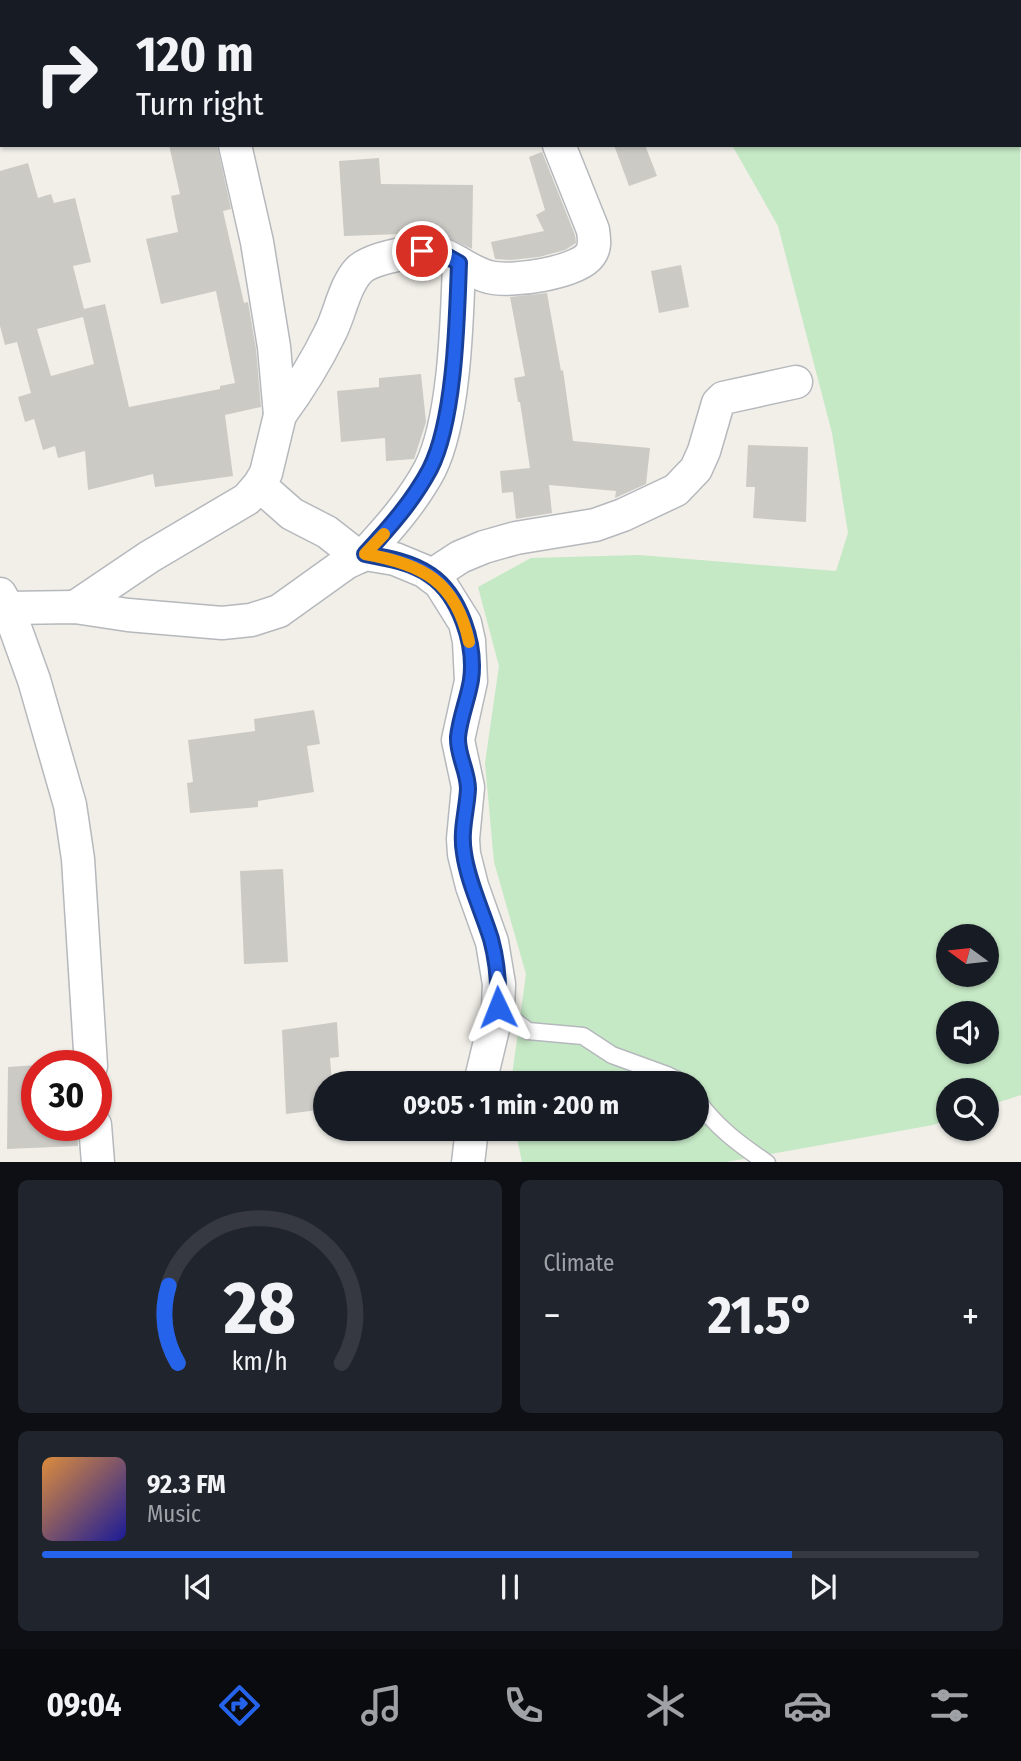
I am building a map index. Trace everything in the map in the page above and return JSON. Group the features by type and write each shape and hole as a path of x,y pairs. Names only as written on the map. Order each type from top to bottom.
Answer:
{"street":[{"path":"75,607 149,557 247,499 259,485 271,457 280,415 274,347 261,268 235,147"},
{"path":"280,415 297,392 331,332 353,278 361,268 372,262 422,251 443,254 485,276 502,280 523,279 586,260 595,243 593,230 560,147"},
{"path":"90,1050 78,859 70,805 34,680 4,601 222,623 251,620 279,611 346,563 362,556 407,505 430,467 446,423 458,305 459,263"},
{"path":"431,576 460,557 484,547 516,538 595,525 676,491 696,469 718,404 723,398 796,382"},
{"path":"259,485 292,514 327,532 362,556 395,559 431,576 440,583 465,623 469,641 471,681 458,740 468,788 463,839 472,886 492,942 499,984 498,1007 483,1071"},
{"path":"96,1141 98,1162"},
{"path":"468,1162 471,1141"}],"lane":[{"path":"498,1007 528,1031 583,1036 612,1055 656,1071"},
{"path":"709,1117 732,1139 766,1162"}],"green space":[{"path":"733,147 1020,147 1021,1095 999,1102 999,1078 936,1078 936,1124 933,1125 726,1162 522,1162 518,1141 709,1141 709,1071 513,1071 526,974 494,862 485,763 499,666 478,587 531,558 639,555 836,571 848,533 832,433 778,226"}],"building":[{"path":"169,147 217,147 231,209 223,211 244,303 248,302 256,349 261,407 225,415 233,476 155,487 153,474 88,490 85,451 58,458 55,446 43,450 34,419 25,422 18,397 31,393 17,342 5,345 0,326 0,171 28,163 38,198 51,194 54,203 75,198 91,262 73,266 84,309 105,304 129,407 220,389 220,386 235,383 216,291 161,304 146,239 178,232 171,196 180,194","holes":["83,317 94,364 51,376 37,329"]},
{"path":"615,147 646,147 657,176 629,186"},
{"path":"542,152 576,243 565,250 539,257 495,259 491,242 544,231 536,215 545,210 529,157"},
{"path":"379,158 381,184 473,185 472,249 445,236 430,233 344,236 339,161"},
{"path":"681,265 689,307 659,313 651,271"},
{"path":"547,293 561,371 563,370 573,441 650,448 646,484 615,498 616,491 549,485 552,513 516,519 513,492 502,493 500,471 530,468 514,378 525,376 510,297"},
{"path":"421,374 426,422 414,459 386,461 385,438 341,442 337,391 379,387 379,378"},
{"path":"748,445 808,447 806,522 753,518 755,487 746,487"},
{"path":"314,710 320,744 307,746 314,792 258,801 258,807 190,813 187,783 193,782 188,740 255,731 254,719"},
{"path":"283,869 288,962 244,964 240,871"},
{"path":"337,1022 339,1057 330,1058 331,1071 313,1071 313,1111 286,1114 282,1030"},
{"path":"21,1066 21,1141 78,1141 78,1146 7,1149 8,1067"}],"slow traffic":[{"path":"384,534 365,554 395,559 424,571 440,583 465,623 469,642"}],"route":[{"path":"422,251 443,254 459,263 458,305 446,423 430,467 407,505 365,554 395,559 424,571 440,583 465,623 472,664 458,740 468,788 464,854 492,942 499,984 498,1007"}]}
